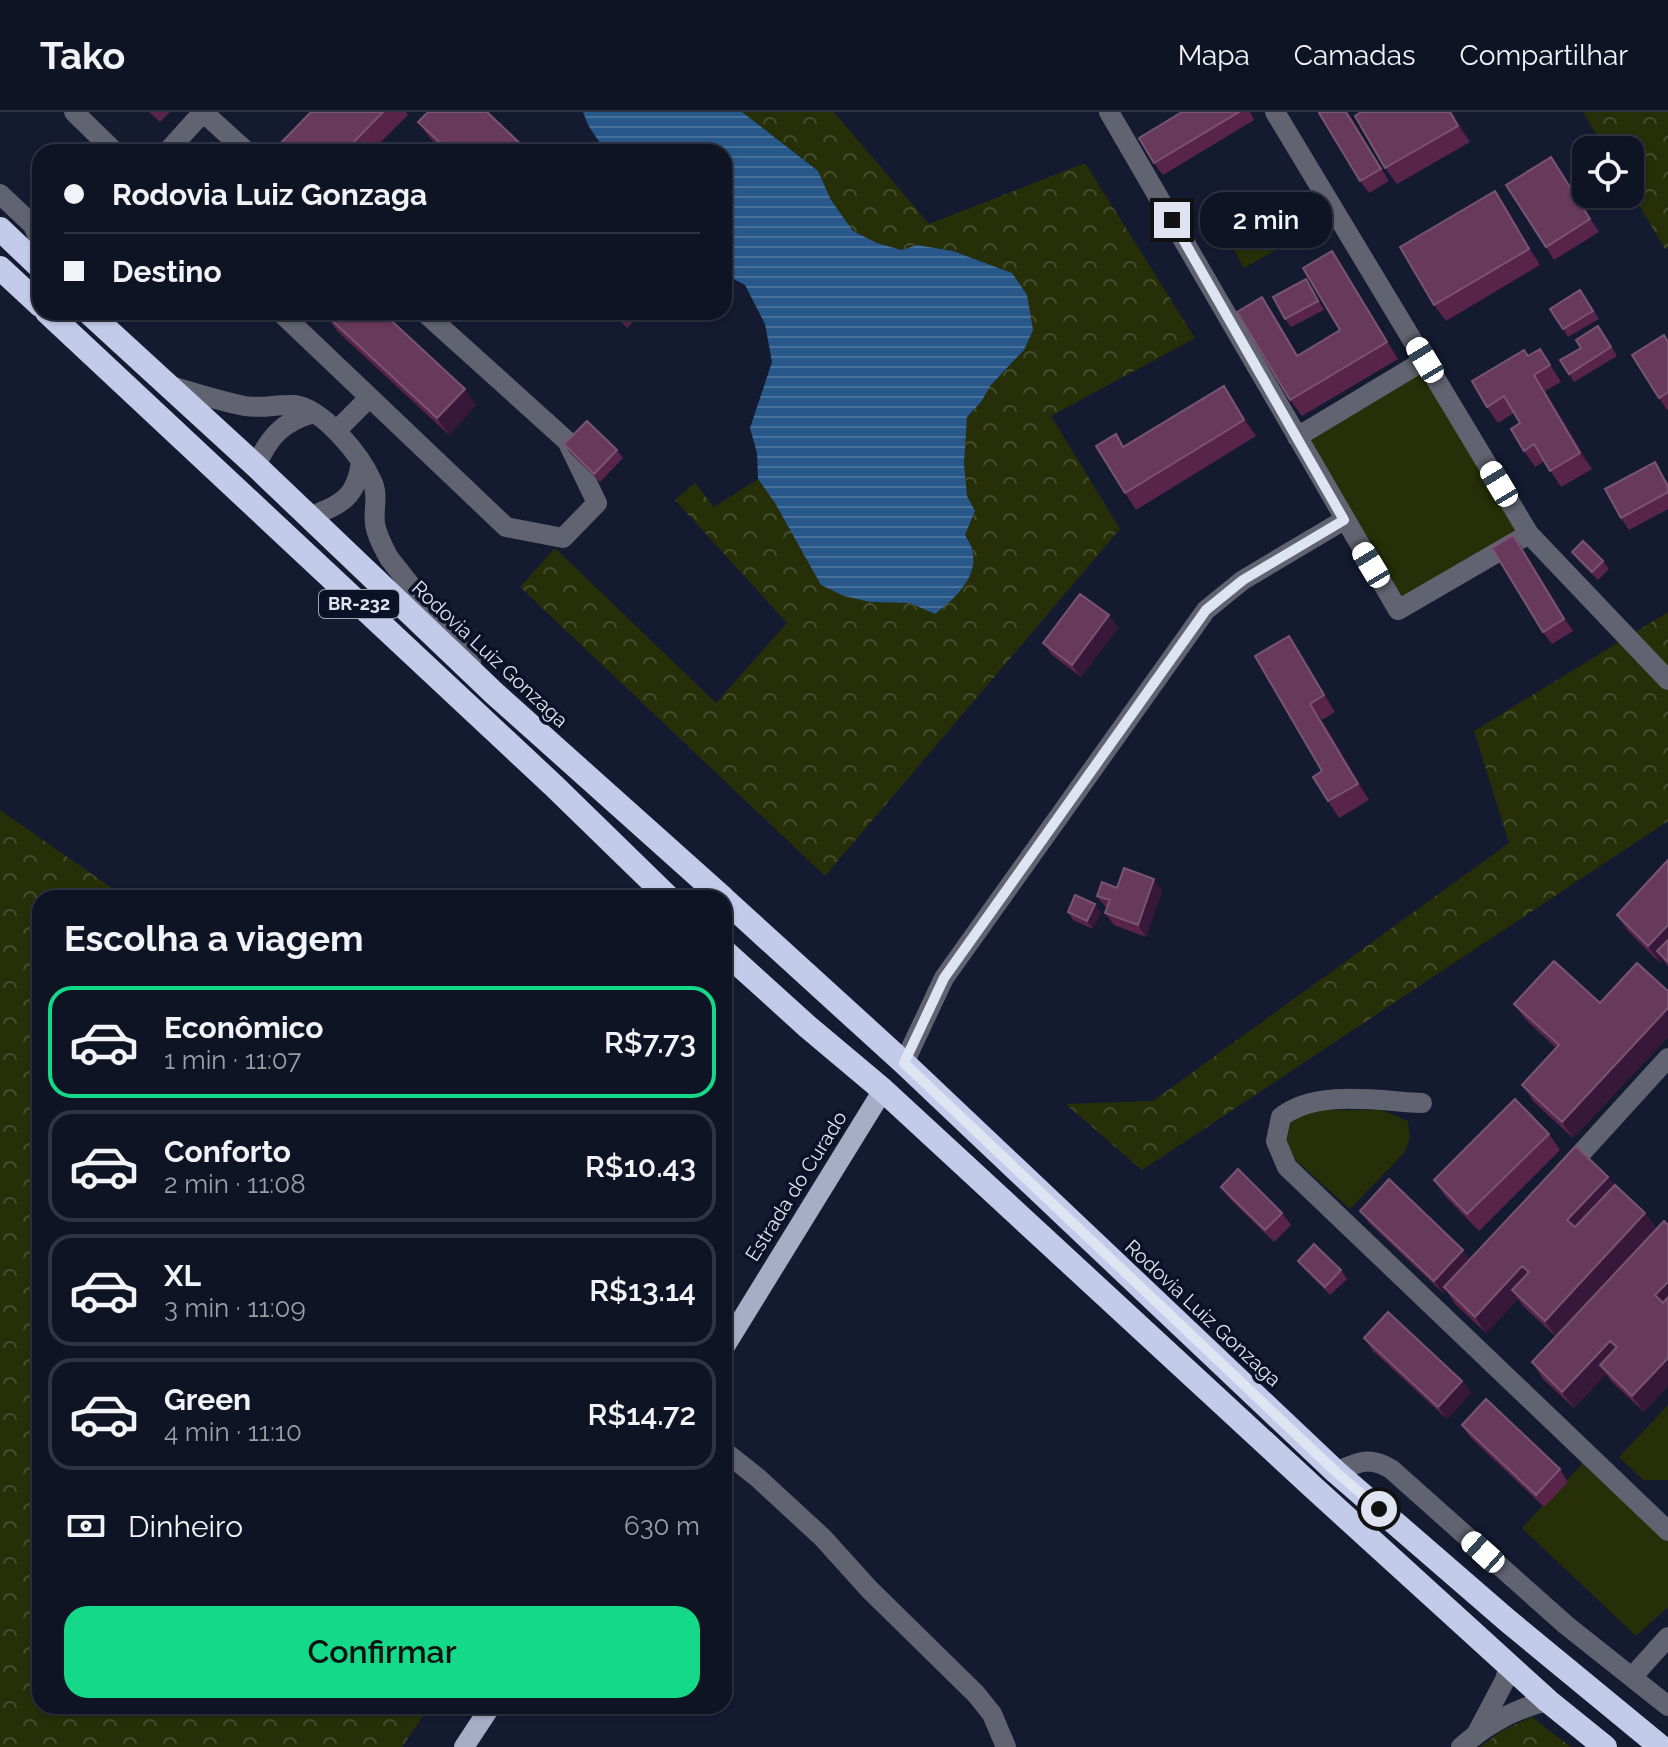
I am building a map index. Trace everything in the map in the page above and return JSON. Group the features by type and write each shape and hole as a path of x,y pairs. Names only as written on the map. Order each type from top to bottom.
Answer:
{"highway":[{"path":"0,229 32,259"},
{"path":"0,268 32,298"},
{"name":"BR-232","path":"56,320 554,786 661,890"},
{"name":"Rodovia Luiz Gonzaga","path":"97,320 256,466 495,694 713,890"},
{"name":"Rodovia Luiz Gonzaga","path":"732,907 904,1063 1336,1472 1508,1621 1661,1747"},
{"path":"732,958 883,1090 1548,1701 1605,1747"}],"main road":[{"name":"Estrada do Curado","path":"732,1335 883,1090"},
{"path":"464,1747 486,1714"}],"lane":[{"path":"74,112 107,144"},
{"path":"174,144 203,112 238,144"},
{"path":"1109,112 1398,610 1529,534"},
{"path":"1275,112 1529,534 1668,680"},
{"path":"0,194 32,224"},
{"path":"288,320 506,527 563,538 597,503 567,441 433,320"},
{"path":"1297,437 1425,360"},
{"path":"167,385 243,406 264,408 294,405 314,413 336,431 361,462 375,488 374,522 389,558 495,694"},
{"path":"336,431 369,398"},
{"path":"256,466 274,434 297,418 314,413"},
{"path":"309,517 351,495 359,477 361,462"},
{"path":"904,1063 944,978 1206,610 1243,580 1344,520"},
{"path":"1553,1185 1668,1058"},
{"path":"1422,1103 1318,1099 1294,1107 1281,1117 1276,1141 1287,1167 1443,1305 1668,1531"},
{"path":"732,1458 823,1538 869,1589 976,1694 992,1714 1006,1747"},
{"path":"1336,1472 1356,1463 1377,1461 1391,1469 1566,1625 1668,1706"},
{"path":"1633,1676 1668,1637"},
{"path":"1477,1733 1505,1680 1509,1665"},
{"path":"1461,1747 1477,1733 1534,1704 1548,1701"}],"green space":[{"path":"742,112 834,112 929,224 1085,163 1195,338 1051,416 1120,529 825,876 520,587 555,548 716,703 787,623 675,500 695,483 714,507 758,479 821,584 910,603 935,614 973,553 965,535 975,511 967,496 964,464 967,417 991,385 1024,350 1012,273 953,251 917,245 902,250 877,243 853,231 831,200 818,171"},
{"path":"1583,112 1668,112 1668,247 1665,249 1641,208 1644,208 1644,136 1598,136"},
{"path":"1290,200 1308,232 1244,268 1226,236"},
{"path":"1425,360 1529,534 1398,610 1297,437"},
{"path":"1668,612 1668,821 1142,1170 1066,1104 1153,1101 1509,843 1474,731"},
{"path":"0,810 115,890 32,890 32,1714 425,1714 402,1747 0,1747"},
{"path":"1308,1110 1381,1110 1408,1121 1410,1137 1405,1152 1350,1209 1288,1153 1283,1138 1289,1119"},
{"path":"1668,1405 1668,1480 1643,1480 1619,1457"},
{"path":"1583,1463 1668,1540 1668,1607 1636,1636 1522,1528"},
{"path":"1532,1717 1571,1747 1480,1747 1501,1731"}],"water":[{"path":"583,112 742,112 818,171 831,200 853,231 877,243 902,250 917,245 953,251 1012,273 1027,295 1033,330 1024,350 991,385 967,417 964,464 967,496 975,511 965,535 972,549 973,563 962,588 935,614 910,603 870,602 844,596 821,585 758,479 757,453 750,428 772,362 765,324 745,285 732,278 732,144 601,144"}],"building":[{"path":"311,112 383,112 352,144 280,144"},
{"path":"428,112 487,112 521,144 441,144 418,122"},
{"path":"1182,112 1239,112 1154,163 1139,138"},
{"path":"1321,112 1346,112 1381,169 1360,181"},
{"path":"1361,112 1450,112 1458,126 1385,168 1355,116"},
{"path":"1551,157 1572,190 1572,208 1583,208 1590,219 1546,247 1506,185"},
{"path":"1495,191 1529,249 1434,305 1400,247"},
{"path":"1332,251 1387,342 1290,400 1237,312 1262,297 1297,356 1340,330 1303,268"},
{"path":"1306,279 1318,301 1285,319 1273,297"},
{"path":"1580,290 1593,311 1563,329 1550,309"},
{"path":"331,320 391,320 465,389 437,418"},
{"path":"1598,326 1611,347 1569,374 1560,360 1581,348 1576,340"},
{"path":"1664,335 1668,342 1668,392 1659,398 1632,355"},
{"path":"1540,349 1550,365 1534,375 1580,453 1550,471 1534,444 1524,451 1511,429 1520,423 1504,396 1487,407 1472,381 1524,350 1528,356"},
{"path":"1224,386 1244,420 1125,493 1096,446 1116,434 1123,447"},
{"path":"587,421 617,450 594,474 564,444"},
{"path":"1655,462 1668,492 1621,518 1605,489"},
{"path":"1513,535 1564,619 1543,632 1492,548"},
{"path":"1583,541 1603,561 1592,572 1572,552"},
{"path":"1080,594 1109,615 1072,665 1043,643"},
{"path":"1289,636 1324,695 1310,704 1358,784 1328,801 1313,777 1322,771 1255,656"},
{"path":"1668,860 1668,925 1648,946 1617,915"},
{"path":"1124,868 1154,879 1138,925 1105,913 1110,900 1097,896 1102,882 1117,888"},
{"path":"1075,895 1095,904 1087,921 1068,912"},
{"path":"1668,940 1668,962 1657,951"},
{"path":"1554,961 1600,1003 1637,963 1668,991 1668,1008 1562,1122 1522,1085 1559,1045 1514,1004"},
{"path":"1515,1099 1549,1134 1467,1214 1434,1180"},
{"path":"1576,1146 1608,1177 1567,1220 1575,1227 1615,1185 1645,1213 1545,1321 1512,1290 1529,1272 1522,1266 1475,1317 1444,1287"},
{"path":"1238,1169 1282,1213 1265,1230 1221,1187"},
{"path":"1389,1179 1463,1250 1434,1281 1360,1211"},
{"path":"1664,1221 1668,1225 1668,1282 1655,1295 1663,1303 1668,1297 1668,1358 1632,1396 1600,1365 1617,1347 1610,1341 1562,1392 1532,1362"},
{"path":"1314,1244 1341,1270 1325,1287 1298,1261"},
{"path":"1388,1312 1462,1381 1438,1407 1364,1338"},
{"path":"1486,1399 1560,1469 1536,1495 1462,1425"}],"route":[{"path":"1172,220 1344,520 1243,580 1206,610 944,978 904,1063 1336,1472 1379,1509"}]}
